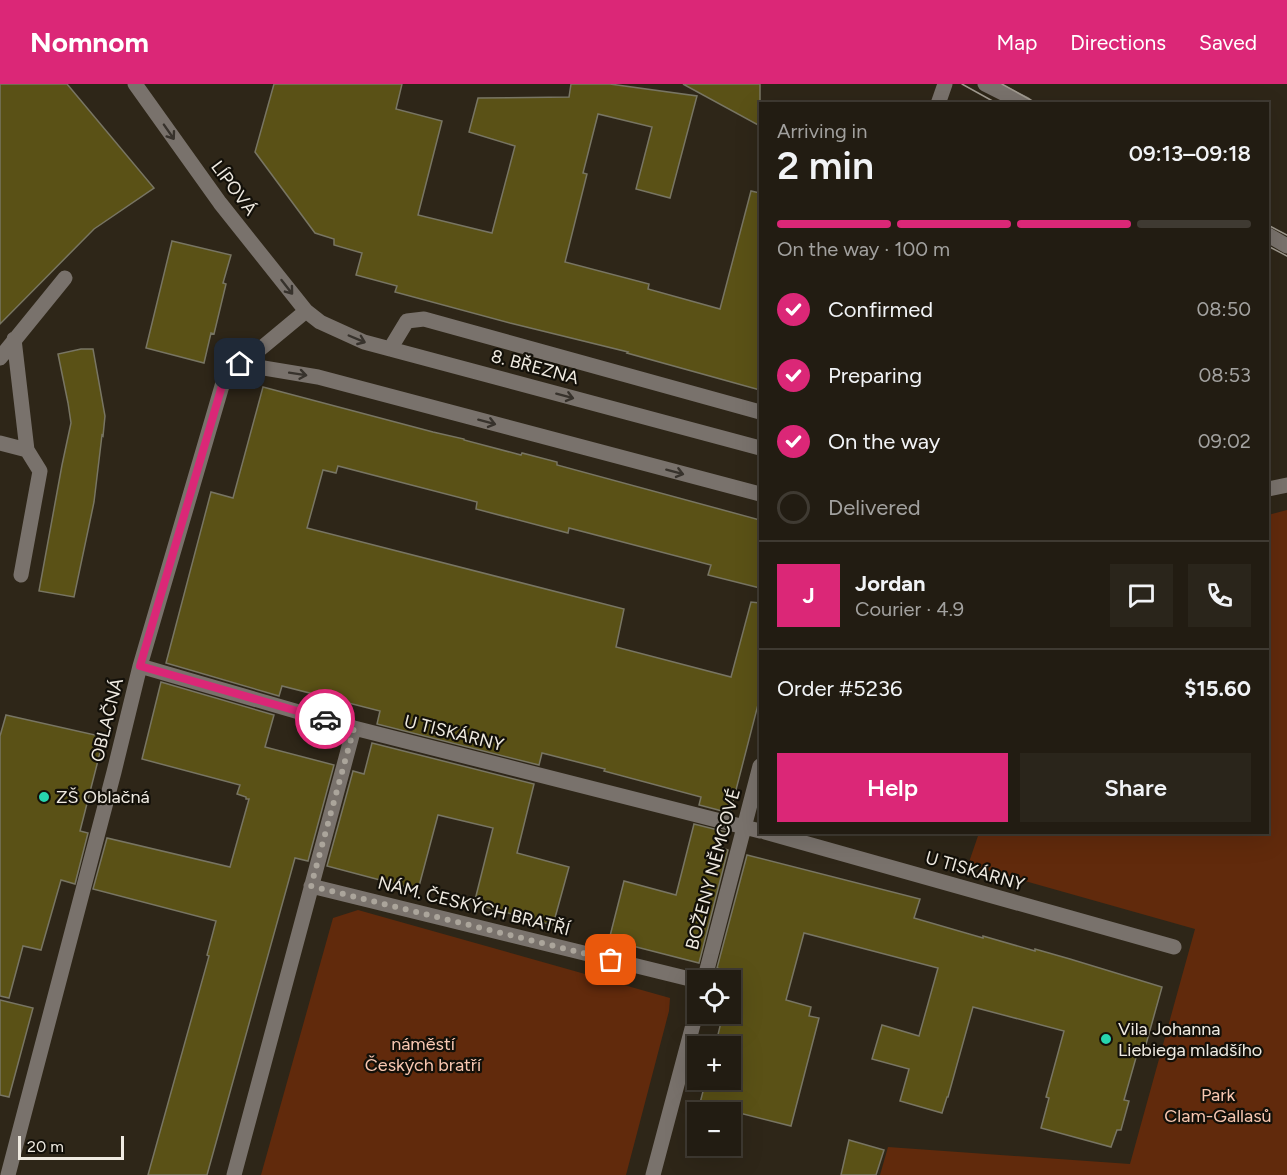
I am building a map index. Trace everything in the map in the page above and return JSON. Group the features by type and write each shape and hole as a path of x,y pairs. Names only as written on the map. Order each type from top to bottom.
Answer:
{"street":[{"name":"LÍPOVÁ","path":"135,84 220,203 306,311"},
{"path":"939,102 945,84"},
{"path":"985,84 1021,102"},
{"path":"1269,236 1287,246"},
{"path":"0,358 65,278"},
{"name":"8. BŘEZNA","path":"306,311 320,322 364,342 759,448"},
{"name":"OBLAČNÁ","path":"8,1175 140,666 224,379 306,311"},
{"path":"390,349 407,321 424,320 759,412"},
{"path":"14,339 27,450 40,471 21,575"},
{"path":"240,364 318,377 759,494"},
{"path":"0,443 27,450"},
{"path":"1269,489 1287,485"},
{"name":"U TISKÁRNY","path":"140,666 354,728 759,831"},
{"path":"234,1175 354,728"},
{"name":"BOŽENY NĚMCOVÉ","path":"707,970 759,770"},
{"name":"U TISKÁRNY","path":"772,834 1174,947"},
{"name":"NÁM. ČESKÝCH BRATŘÍ","path":"311,886 687,978"},
{"path":"653,1175 693,1024"}],"green space":[{"name":"Park Clam-Gallasů","path":"1287,510 1287,1175 880,1175 888,1147 1130,1164 1195,929 968,865 979,834 1269,834 1269,515"},
{"name":"náměstí Českých bratří","path":"358,910 670,998 669,1011 626,1175 261,1175 333,918"}],"building":[{"path":"0,84 67,84 154,188 94,229 0,324"},
{"path":"274,84 402,84 396,109 442,121 418,215 492,233 515,146 469,132 478,98 569,97 571,84 610,84 697,96 670,198 636,189 652,127 598,114 583,173 587,174 565,262 649,284 648,289 720,309 751,191 759,193 759,390 628,352 395,292 397,286 356,275 362,253 334,245 334,239 315,233 255,152"},
{"path":"683,84 760,84 759,125"},
{"path":"172,241 231,255 223,283 226,284 214,334 211,333 204,363 146,348"},
{"path":"93,349 105,416 94,502 74,597 39,591 71,423 58,354"},
{"path":"263,387 521,455 522,453 557,462 557,465 759,520 759,588 708,575 711,565 569,528 568,533 476,509 477,502 338,466 336,473 323,470 307,528 624,609 616,647 731,677 751,602 759,603 759,701 730,813 699,805 701,797 604,771 605,769 542,753 539,765 377,724 380,711 282,686 279,696 166,663 211,492 233,498"},
{"path":"161,682 274,715 265,747 334,765 308,861 295,858 207,1175 148,1175 209,956 207,955 216,921 93,889 107,838 230,867 249,799 237,794 240,785 142,759"},
{"name":"ZŠ Oblačná","path":"6,715 104,737 80,831 88,833 75,884 61,880 41,950 23,946 9,998 0,996 0,736"},
{"path":"372,743 534,784 517,853 569,867 553,925 474,904 493,828 438,815 418,890 327,866 353,771 364,774"},
{"path":"694,824 726,832 722,848 728,850 699,963 609,940 624,881 676,895"},
{"path":"747,855 920,899 914,918 983,938 983,936 1035,951 1035,949 1162,987 1145,1048 1139,1047 1124,1100 1129,1101 1121,1130 1117,1130 1111,1147 1041,1128 1049,1098 1046,1097 1064,1031 973,1007 942,1113 900,1101 909,1069 872,1059 882,1025 919,1036 938,968 804,933 786,1000 811,1007 809,1016 819,1018 791,1126 741,1113 741,1102 700,1102 703,1090 741,1090 741,1036 718,1036 721,1024 741,1024 741,970 717,968"},
{"path":"0,1000 33,1008 9,1097 0,1095"},
{"path":"849,1140 884,1150 876,1175 841,1175"}],"tram line":[{"path":"962,84 994,102"},
{"path":"1002,84 1034,102"},
{"path":"1269,226 1287,235"},
{"path":"1269,247 1287,256"}],"way so far":[{"path":"325,719 354,728 311,886 611,960"}],"place":[{"name":"ZŠ Oblačná","path":"44,797"},
{"name":"Vila Johanna Liebiega mladšího","path":"1106,1039"}],"route":[{"path":"240,364 224,379 140,666 325,719"}]}
